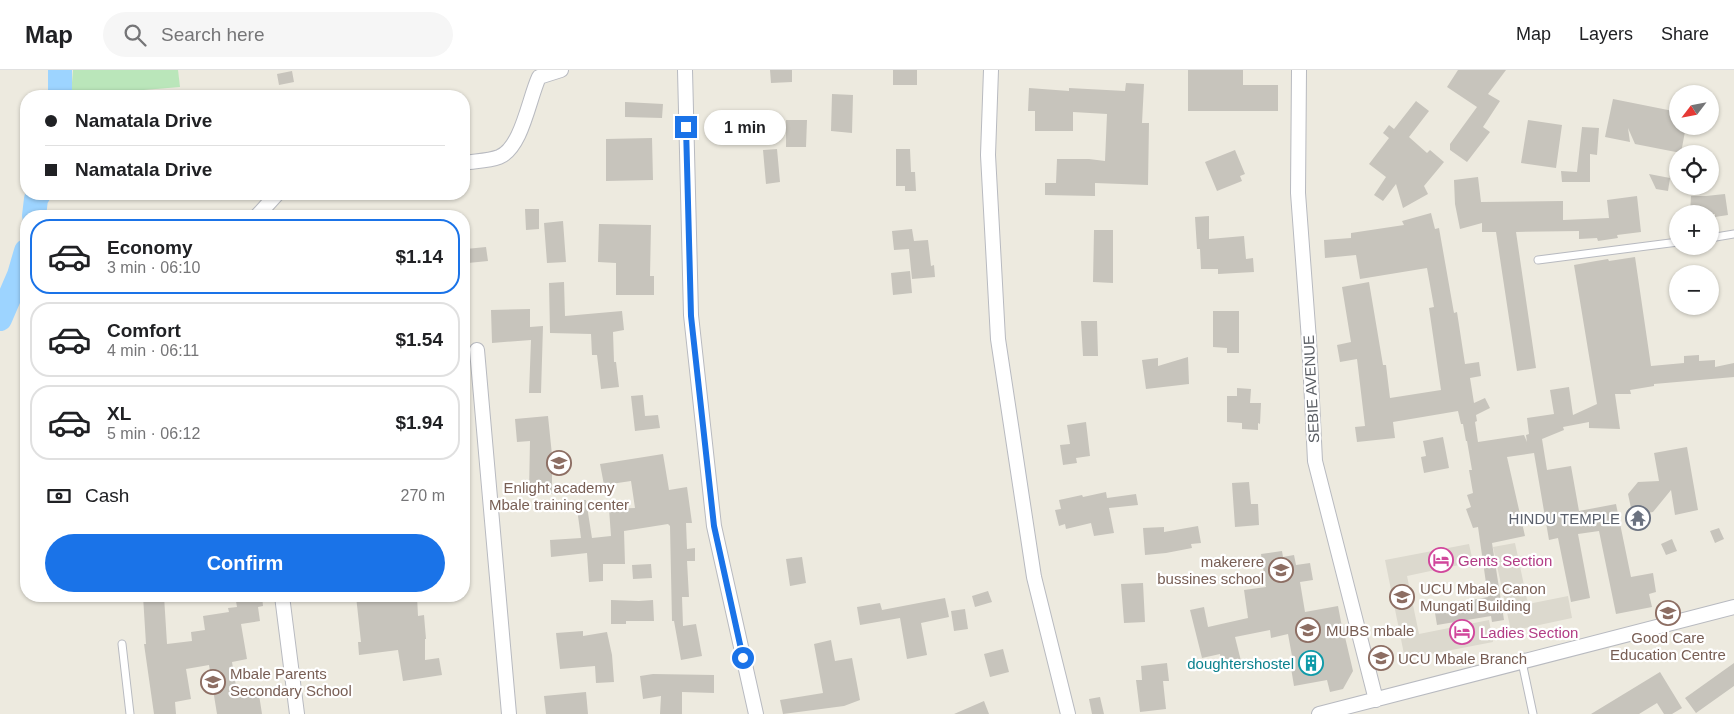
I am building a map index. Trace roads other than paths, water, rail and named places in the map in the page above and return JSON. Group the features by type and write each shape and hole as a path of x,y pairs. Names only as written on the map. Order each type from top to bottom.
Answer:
{"street":[{"path":"470,162 500,157 510,148 520,132 533,89 539,77 561,70"},
{"path":"685,70 691,316 714,526 756,714"},
{"path":"991,70 988,155 998,339 1034,577 1068,714"},
{"name":"SEBIE AVENUE","path":"1299,70 1298,193 1309,340 1315,461 1376,700"},
{"path":"262,210 272,200"},
{"path":"477,350 509,714"},
{"path":"283,602 297,714"},
{"path":"1319,714 1734,607"}],"lane":[{"path":"1719,236 1734,234"},
{"path":"1538,260 1669,243"},
{"path":"122,644 130,714"},
{"path":"1522,662 1533,714"}],"waterway":[{"path":"60,70 60,90"},
{"path":"35,210 36,200"},
{"path":"0,319 20,272"}],"place":[{"name":"Enlight academy Mbale training center","path":"559,463"},
{"name":"HINDU TEMPLE","path":"1638,518"},
{"name":"Gents Section","path":"1441,560"},
{"name":"makerere bussines school","path":"1281,570"},
{"name":"UCU Mbale Canon Mungati Building","path":"1402,597"},
{"name":"Good Care Education Centre","path":"1668,613"},
{"name":"MUBS mbale","path":"1308,630"},
{"name":"Ladies Section","path":"1462,632"},
{"name":"UCU Mbale Branch","path":"1381,658"},
{"name":"doughtershostel","path":"1311,663"},
{"name":"Mbale Parents Secondary School","path":"213,682"}]}
